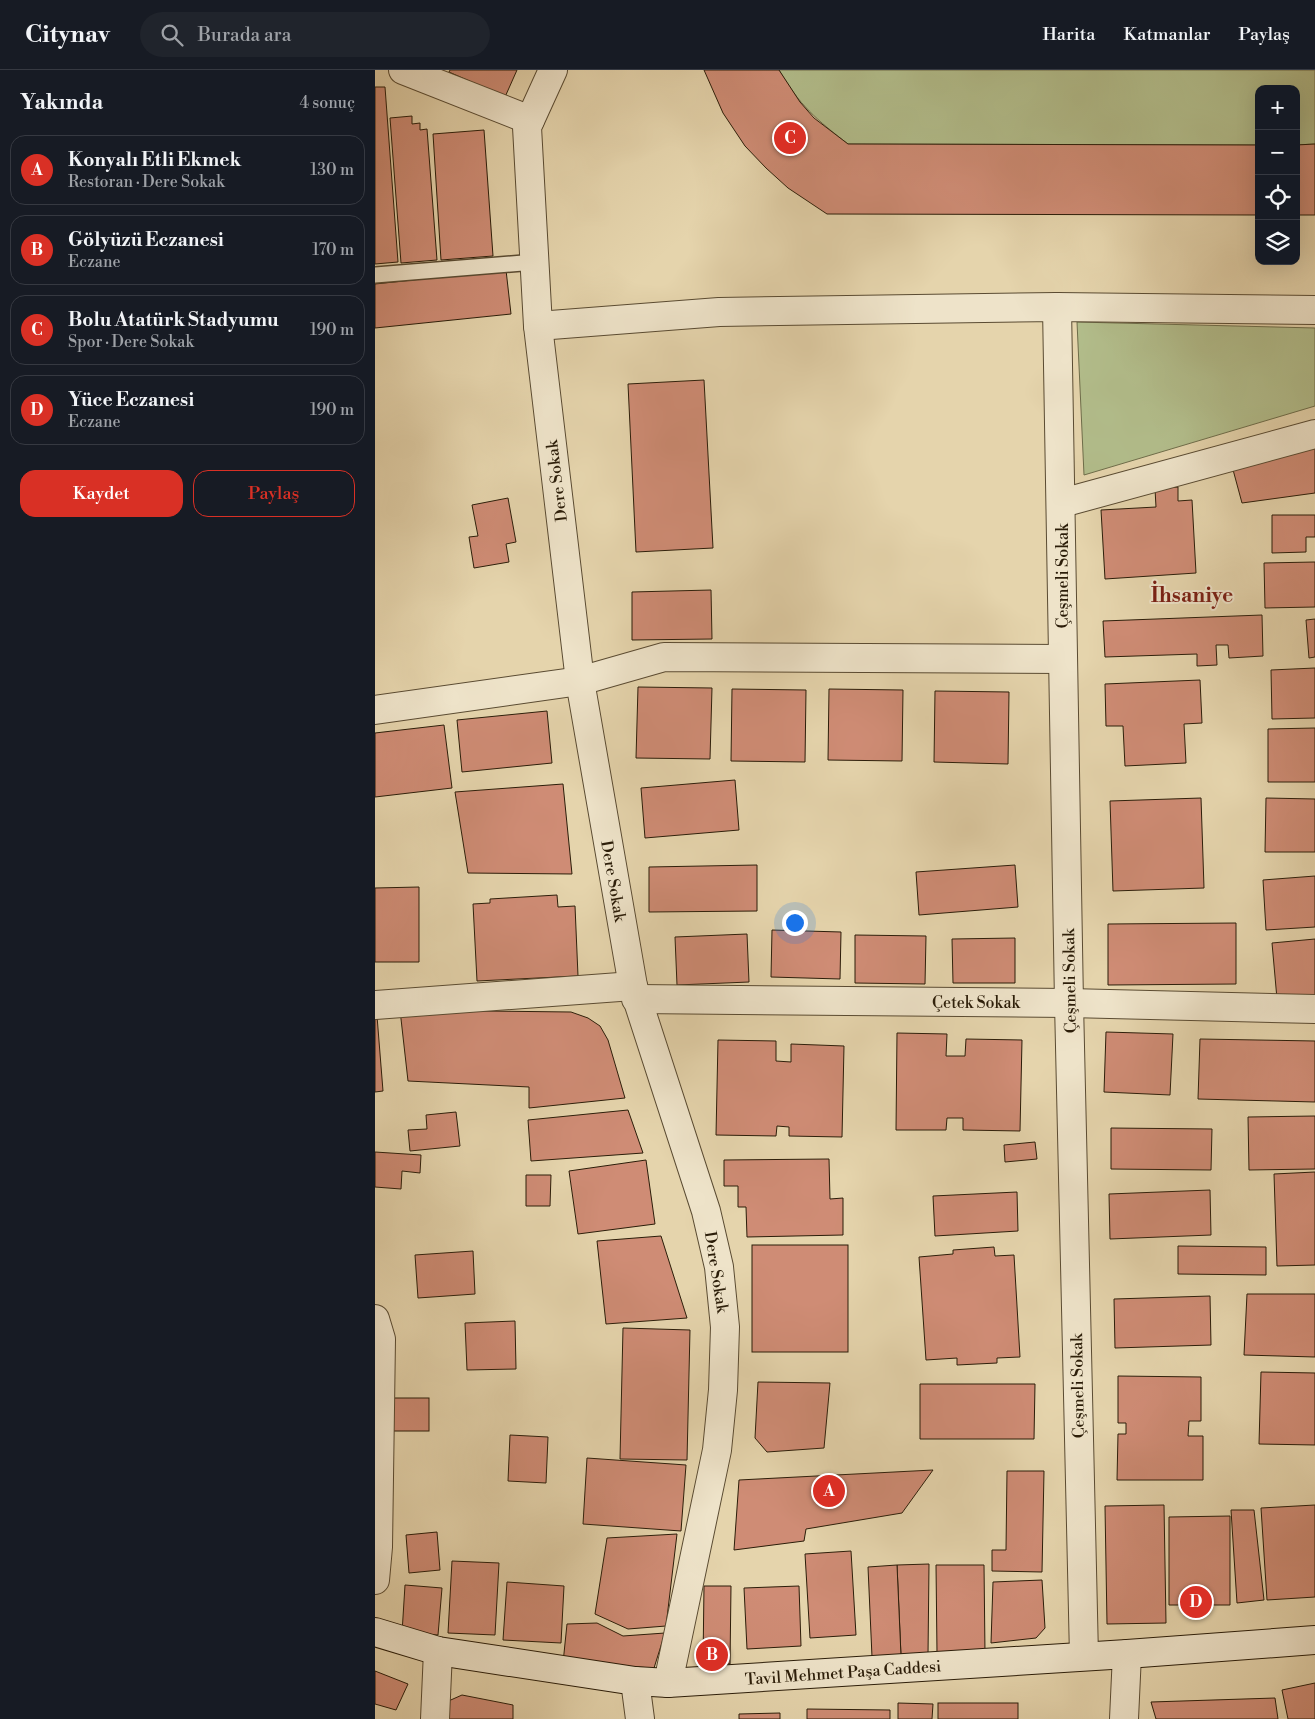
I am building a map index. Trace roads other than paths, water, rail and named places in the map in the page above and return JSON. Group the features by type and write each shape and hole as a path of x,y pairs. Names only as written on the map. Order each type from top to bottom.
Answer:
{"street":[{"name":"Dere Sokak","path":"553,70 527,128 538,326 580,681 634,993 707,1211 719,1267 725,1326 723,1390 717,1450 668,1683"},
{"path":"411,72 530,120"},
{"path":"538,326 719,312 1057,306 1315,310"},
{"name":"Çeşmeli Sokak","path":"1057,306 1062,503 1069,1003 1084,1656"},
{"path":"1062,503 1315,434"},
{"path":"375,710 580,681 663,657 1063,659"},
{"name":"Çetek Sokak","path":"375,1005 634,993 1315,1009"},
{"path":"375,1319 381,1339 378,1547 375,1580"},
{"name":"Tavil Mehmet Paşa Caddesi","path":"375,1632 438,1651 635,1681 668,1683 1127,1654 1315,1640"},
{"path":"435,1719 438,1651"},
{"path":"1127,1654 1127,1715"},
{"path":"635,1681 640,1719"}],"lane":[{"path":"375,275 535,262"}],"place":[{"name":"Bolu Atatürk Stadyumu","path":"790,138"},
{"name":"Konyalı Etli Ekmek","path":"829,1491"},
{"name":"Yüce Eczanesi","path":"1196,1602"},
{"name":"Gölyüzü Eczanesi","path":"712,1655"}],"district":[{"name":"İhsaniye","path":"1192,595"}]}
